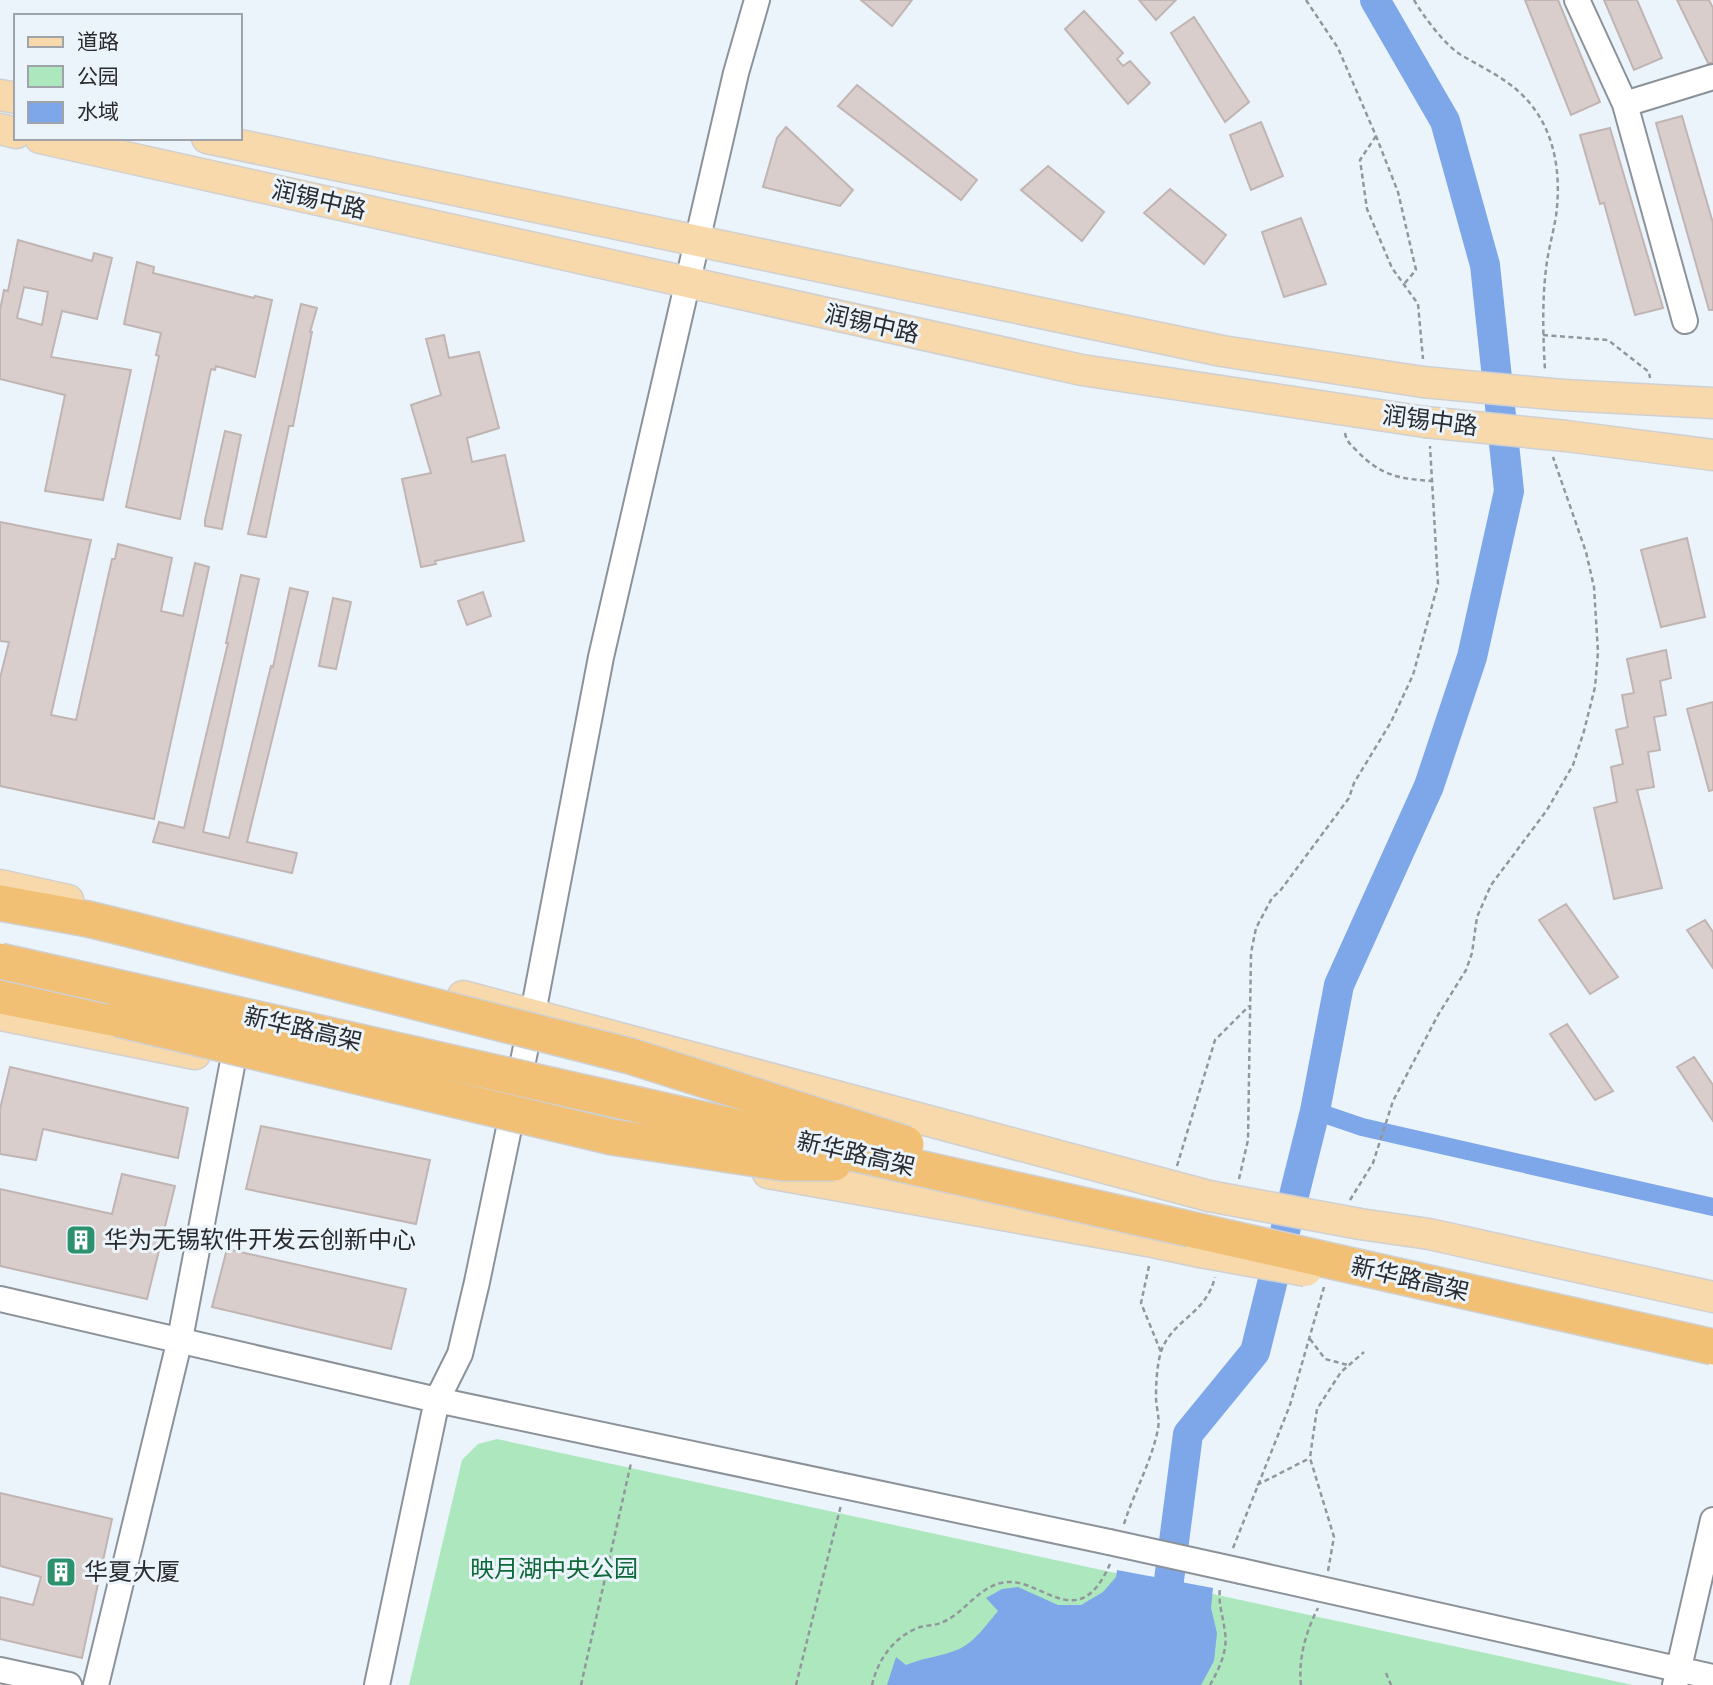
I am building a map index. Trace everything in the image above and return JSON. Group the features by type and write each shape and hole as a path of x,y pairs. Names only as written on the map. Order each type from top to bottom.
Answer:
{"highway":[{"path":"0,903 134,930 630,1056 901,1153"},
{"name":"新华路高架","path":"0,938 446,1042 1713,1347"},
{"name":"新华路高架","path":"0,961 1713,1322"},
{"path":"0,996 118,1019 612,1137 783,1163 901,1153"}],"main road":[{"name":"润锡中路","path":"49,140 1082,370 1340,410 1427,431 1713,455"},
{"name":"润锡中路","path":"216,140 1222,351 1554,384 1655,400 1713,403"},
{"path":"0,885 533,1013 1209,1196 1355,1212 1429,1234 1713,1297"},
{"path":"0,1015 233,1061 509,1127 1153,1242 1208,1263 1358,1281 1713,1364"}],"street":[{"path":"377,1685 437,1400 460,1354 533,1013 601,657 686,282 736,73 757,0"},
{"path":"1577,0 1625,104 1685,321"},
{"path":"1625,104 1713,77"},
{"path":"96,1685 180,1339 233,1061"},
{"path":"0,1299 437,1400 845,1487 1231,1569 1327,1581 1677,1676 1713,1677"},
{"path":"1677,1676 1713,1520"},
{"path":"0,1670 69,1685"}],"path":[{"path":"1306,0 1338,48 1398,192 1416,270 1404,285"},
{"path":"1414,0 1420,11 1455,51 1517,89 1539,115 1551,137 1555,155 1556,214 1546,269 1543,335 1554,384"},
{"path":"1376,136 1360,160 1367,209 1392,268 1418,304 1423,370"},
{"path":"1543,335 1608,340 1648,372 1655,400"},
{"path":"1340,410 1346,440 1372,466 1402,480 1433,481"},
{"path":"1238,1180 1248,1140 1251,953 1256,928 1272,898 1349,799 1354,783 1391,722 1413,675 1438,584 1433,481 1427,431"},
{"path":"1355,1212 1393,1101 1438,1015 1466,970 1472,953 1477,917 1491,885 1547,810 1573,765 1592,698 1598,652 1594,587 1558,443"},
{"path":"1171,1186 1215,1040 1249,1006"},
{"path":"1153,1242 1141,1303 1161,1352"},
{"path":"872,1685 881,1658 891,1645 917,1628 943,1622 1000,1583 1018,1582 1070,1601 1088,1594 1104,1575 1145,1473 1158,1426 1156,1396 1161,1352 1173,1331 1200,1308 1213,1286 1208,1263"},
{"path":"1210,1685 1226,1647 1219,1597 1231,1569 1257,1485 1290,1405 1327,1276"},
{"path":"1309,1339 1325,1359 1349,1365"},
{"path":"1301,1685 1299,1669 1310,1623 1327,1581 1334,1537 1310,1458 1317,1409 1341,1372 1364,1352"},
{"path":"581,1685 636,1442"},
{"path":"1257,1485 1310,1458"},
{"path":"796,1685 845,1487"},
{"path":"1385,1673 1391,1685"}],"green space":[{"name":"映月湖中央公园","path":"497,1439 1633,1685 409,1685 462,1460 478,1444"}],"water":[{"path":"1117,1570 1213,1588 1211,1608 1217,1633 1214,1661 1201,1685 887,1685 896,1657 906,1665 954,1651 973,1639 998,1611 986,1598 1002,1589 1018,1587 1058,1605 1081,1605 1103,1592 1116,1577"}],"building":[{"path":"861,0 912,0 892,26"},
{"path":"1139,0 1176,0 1156,20"},
{"path":"1525,0 1558,0 1600,102 1571,115"},
{"path":"1604,0 1637,0 1662,58 1634,70"},
{"path":"1677,0 1709,0 1713,8 1713,63 1708,63"},
{"path":"1084,11 1123,53 1117,59 1123,66 1130,61 1150,83 1128,104 1065,29"},
{"path":"1194,17 1249,102 1225,122 1171,33"},
{"path":"857,85 977,180 961,200 838,106"},
{"path":"1682,116 1713,223 1713,310 1709,310 1656,123"},
{"path":"1261,122 1283,176 1251,190 1230,135"},
{"path":"786,127 853,190 840,206 763,187 777,138"},
{"path":"1610,128 1663,308 1635,315 1604,203 1600,204 1580,135"},
{"path":"1048,166 1104,212 1082,241 1021,190"},
{"path":"1170,189 1226,235 1204,264 1144,213"},
{"path":"1301,218 1326,284 1284,297 1262,232"},
{"path":"18,240 92,261 94,253 112,258 97,319 62,311 51,357 131,370 103,500 45,491 65,395 0,379 0,310 4,290 8,291","holes":["24,287 48,292 42,325 17,318"]},
{"path":"137,262 154,267 153,273 272,300 255,377 216,366 215,370 211,369 180,519 126,507 159,356 156,355 161,333 124,324"},
{"path":"301,304 317,308 293,426 289,426 266,537 248,534"},
{"path":"444,335 449,358 479,352 499,428 467,438 472,462 505,455 524,541 435,561 436,564 421,567 402,479 431,473 411,405 441,395 426,339"},
{"path":"225,431 241,435 222,529 205,526 205,520"},
{"path":"0,522 91,540 51,715 76,720 112,559 115,559 118,544 172,558 161,611 183,616 195,563 209,567 154,819 0,786 0,678 9,642 0,641"},
{"path":"1687,538 1705,617 1661,627 1641,550"},
{"path":"241,575 259,579 203,832 229,838 271,666 273,667 290,588 308,592 247,842 297,853 292,873 153,842 159,822 184,828 228,643"},
{"path":"483,592 491,616 467,625 458,601"},
{"path":"333,598 351,602 336,669 319,666"},
{"path":"1666,650 1671,678 1660,681 1666,715 1654,717 1660,750 1648,752 1654,787 1637,790 1662,888 1614,899 1594,808 1617,802 1611,767 1623,764 1616,730 1628,727 1622,695 1634,693 1627,659"},
{"path":"1713,702 1713,790 1709,791 1687,709"},
{"path":"1566,904 1618,977 1590,994 1539,920"},
{"path":"1705,920 1713,932 1713,968 1687,930"},
{"path":"1567,1024 1613,1091 1595,1100 1550,1034"},
{"path":"1694,1057 1713,1085 1713,1121 1677,1067"},
{"path":"10,1067 188,1108 178,1158 43,1129 36,1160 0,1154 0,1109"},
{"path":"261,1126 430,1160 416,1224 246,1189"},
{"name":"华为无锡软件开发云创新中心","path":"122,1174 175,1186 147,1299 0,1266 0,1189 112,1214"},
{"path":"227,1249 406,1289 391,1349 212,1307"},
{"name":"华夏大厦","path":"0,1493 112,1519 82,1658 0,1639 0,1597 33,1605 41,1577 0,1566"}],"waterway":[{"path":"1129,1685 1169,1580 1188,1434 1255,1352 1315,1111 1339,985 1429,786 1472,657 1509,491 1485,265 1445,121 1375,0"},
{"path":"1315,1111 1362,1127 1713,1207"}],"place":[{"name":"华为无锡软件开发云创新中心","path":"81,1240"},
{"name":"华夏大厦","path":"61,1572"}]}
